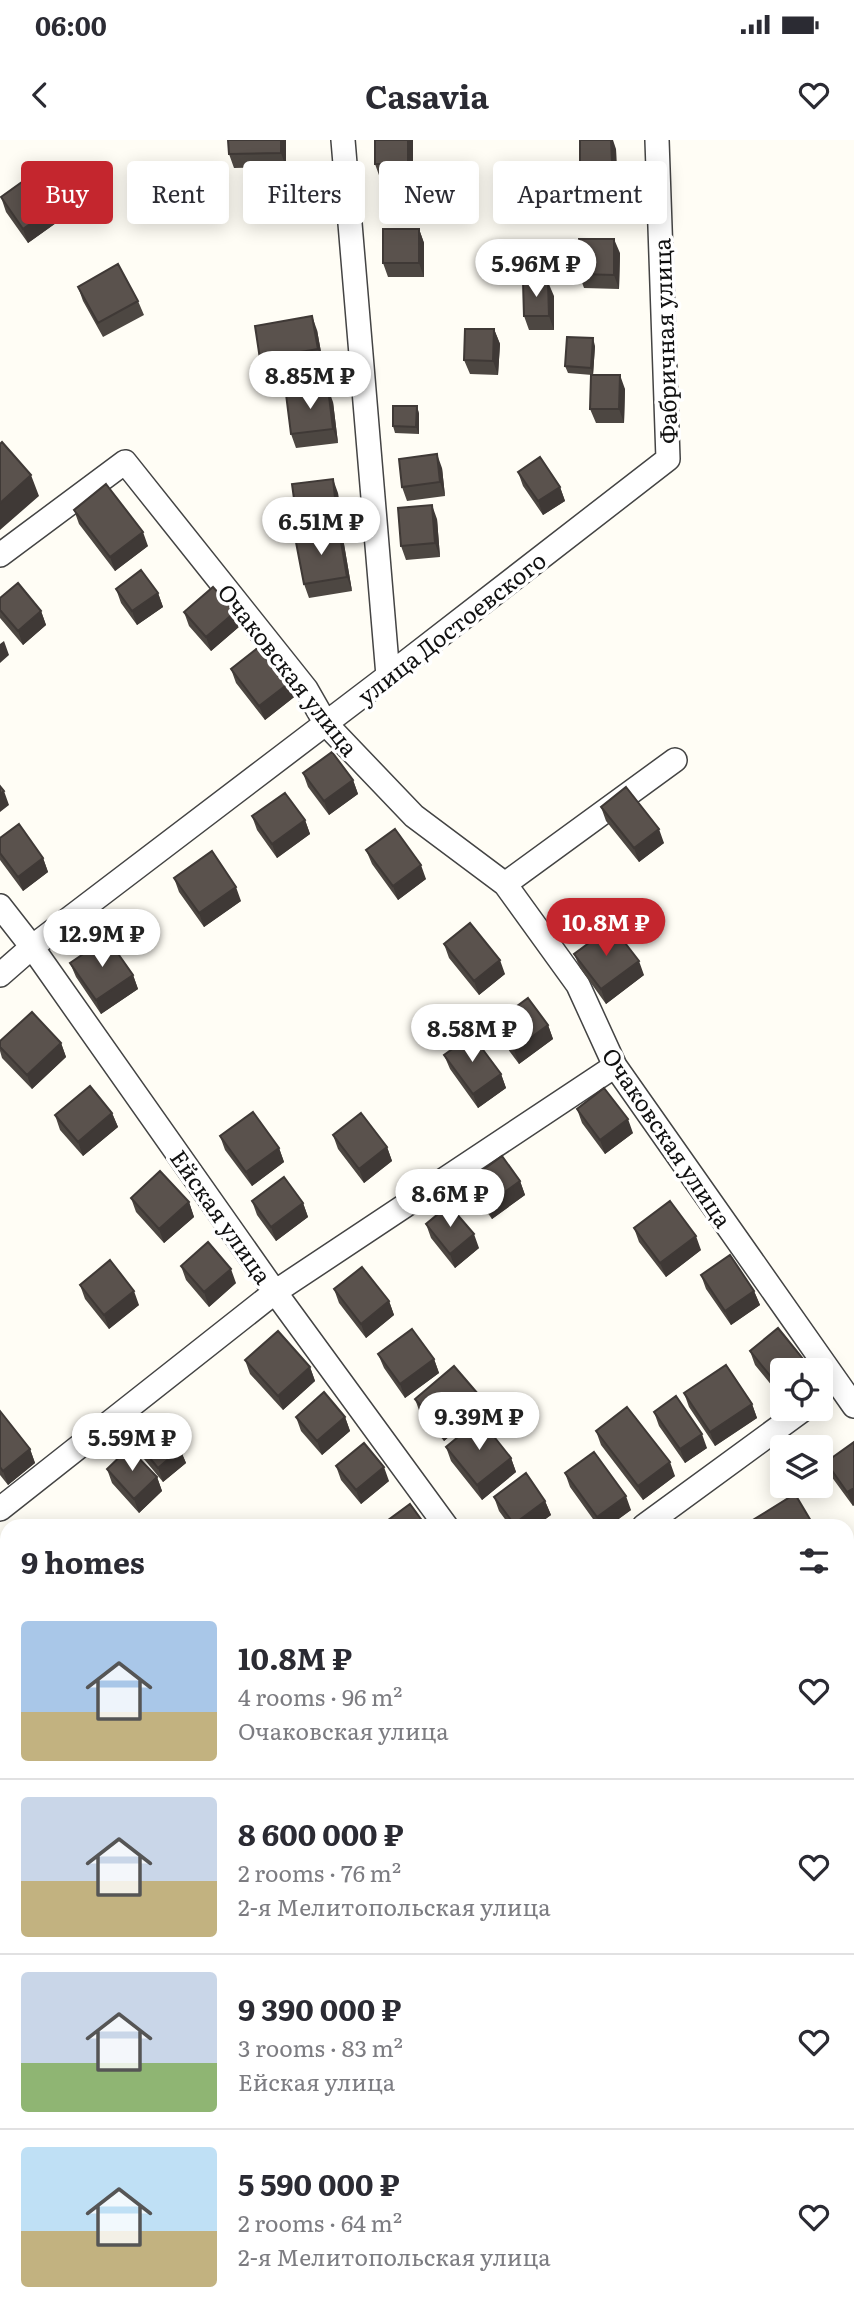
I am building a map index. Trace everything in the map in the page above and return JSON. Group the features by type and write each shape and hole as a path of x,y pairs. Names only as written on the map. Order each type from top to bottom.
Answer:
{"street":[{"path":"343,140 388,676"},
{"name":"Фабричная улица","path":"657,140 668,459"},
{"name":"улица Достоевского","path":"0,975 32,947 668,459"},
{"name":"Очаковская улица","path":"0,555 125,462 306,689 326,724 414,816 505,884 578,985 615,1066 807,1358"},
{"path":"505,884 675,760"},
{"name":"Ейская улица","path":"0,906 32,947 275,1292 441,1519"},
{"path":"0,1509 275,1292 615,1066"},
{"name":"Очаковская улица","path":"833,1393 854,1406"},
{"path":"654,1519 788,1421"}],"building":[{"path":"228,140 281,140 281,153 229,154"},
{"path":"375,140 408,140 408,161 379,161 379,164 375,164"},
{"path":"580,140 611,140 612,161 580,161"},
{"path":"21,183 21,224 30,224 23,229 1,197"},
{"path":"383,229 419,229 419,263 383,263"},
{"path":"579,239 614,239 614,275 579,274"},
{"path":"118,264 138,301 98,323 78,287"},
{"path":"523,282 548,282 549,316 524,316"},
{"path":"312,316 318,349 260,359 255,326"},
{"path":"465,329 494,329 493,361 464,360"},
{"path":"567,337 593,338 591,368 565,366"},
{"path":"591,375 620,375 619,409 590,409"},
{"path":"328,388 333,429 291,434 286,394"},
{"path":"393,406 417,406 416,427 393,426"},
{"path":"2,442 31,475 0,503 0,444"},
{"path":"437,454 440,482 402,487 399,459"},
{"path":"540,457 560,487 538,501 518,472"},
{"path":"333,479 337,516 297,521 292,484"},
{"path":"106,484 143,532 110,557 74,510"},
{"path":"432,505 435,543 401,546 398,508"},
{"path":"339,530 347,577 304,584 295,537"},
{"path":"141,570 158,593 132,611 116,589"},
{"path":"18,583 41,611 18,631 0,610 0,598"},
{"path":"213,587 235,612 206,637 184,612"},
{"path":"264,643 293,680 259,706 231,669"},
{"path":"332,752 353,780 324,801 303,773"},
{"path":"626,787 659,829 634,848 601,807"},
{"path":"285,793 305,820 272,844 252,816"},
{"path":"19,824 43,858 18,877 0,853 0,838"},
{"path":"395,829 421,865 393,886 366,850"},
{"path":"212,851 236,887 199,913 174,878"},
{"path":"470,923 500,960 474,981 444,944"},
{"path":"612,926 639,961 601,989 574,954"},
{"path":"107,938 133,975 96,1000 70,963"},
{"path":"528,998 548,1025 514,1050 494,1023"},
{"path":"32,1012 61,1043 27,1075 0,1047 0,1041"},
{"path":"472,1035 501,1074 473,1094 444,1055"},
{"path":"90,1086 112,1113 78,1142 55,1115"},
{"path":"604,1088 628,1119 600,1140 577,1109"},
{"path":"253,1112 279,1148 246,1172 220,1136"},
{"path":"361,1113 387,1147 359,1169 333,1135"},
{"path":"502,1156 520,1181 487,1205 469,1180"},
{"path":"160,1171 189,1202 159,1229 131,1198"},
{"path":"284,1177 303,1203 271,1227 252,1201"},
{"path":"670,1201 696,1236 660,1263 634,1228"},
{"path":"449,1205 474,1234 450,1254 426,1224"},
{"path":"208,1242 231,1269 204,1292 181,1266"},
{"path":"730,1255 754,1291 725,1311 701,1275"},
{"path":"110,1260 134,1291 104,1315 80,1285"},
{"path":"362,1267 389,1301 361,1324 334,1289"},
{"path":"778,1328 802,1358 770,1358 770,1376 750,1351"},
{"path":"412,1329 434,1359 400,1384 378,1354"},
{"path":"278,1331 310,1367 278,1396 245,1360"},
{"path":"726,1365 752,1404 710,1432 684,1393"},
{"path":"454,1366 478,1394 439,1427 415,1399"},
{"path":"324,1392 345,1417 317,1441 296,1417"},
{"path":"676,1396 702,1434 680,1449 654,1412"},
{"path":"627,1407 670,1462 638,1486 596,1431"},
{"path":"0,1411 30,1449 3,1471 0,1467"},
{"path":"480,1419 511,1458 477,1485 446,1447"},
{"path":"157,1420 180,1449 158,1468 134,1439"},
{"path":"854,1442 854,1488 847,1492 833,1472 833,1457"},
{"path":"364,1443 384,1467 356,1490 336,1466"},
{"path":"129,1448 157,1477 134,1499 107,1469"},
{"path":"594,1452 626,1496 597,1517 565,1473"},
{"path":"526,1473 545,1501 521,1519 510,1519 494,1497"},
{"path":"788,1498 797,1498 810,1519 754,1519"},
{"path":"410,1504 421,1519 390,1519"}]}
